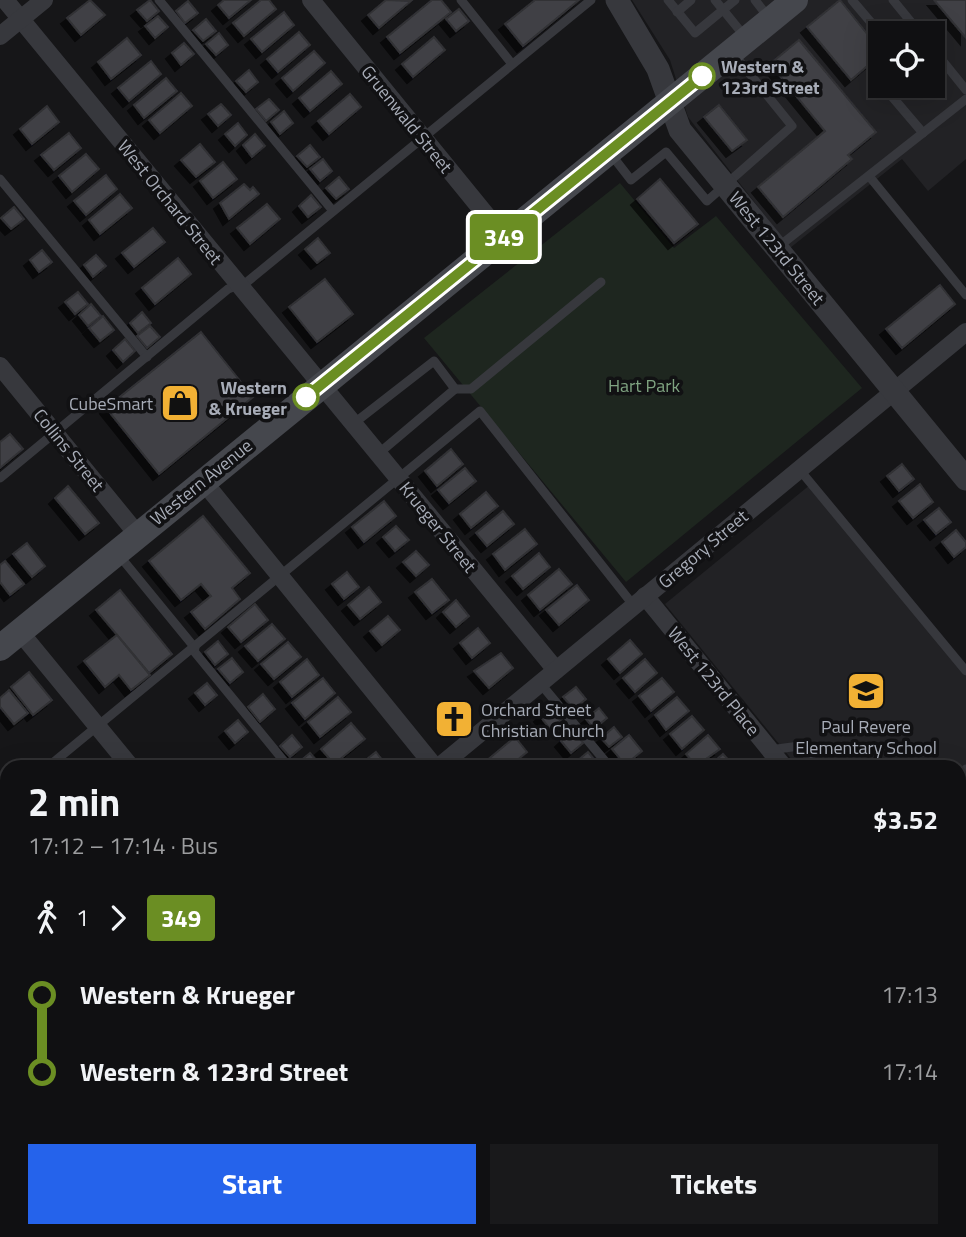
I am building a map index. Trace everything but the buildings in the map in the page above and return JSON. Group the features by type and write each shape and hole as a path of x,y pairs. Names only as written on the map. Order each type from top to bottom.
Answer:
{"main road":[{"name":"Western Avenue","path":"10,640 739,46 763,10 795,0"}],"street":[{"name":"West Orchard Street","path":"5,0 321,384"},
{"path":"0,36 44,0"},
{"name":"Gruenwald Street","path":"311,0 504,237"},
{"name":"West 123rd Street","path":"617,0 658,69 680,130 966,479"},
{"name":"Gregory Street","path":"447,760 966,332"},
{"name":"Collins Street","path":"0,366 138,535"},
{"name":"Krueger Street","path":"321,384 556,670"},
{"path":"203,481 429,760"},
{"name":"West 123rd Place","path":"640,601 778,760"},
{"path":"10,640 97,727 125,760"}],"lane":[{"path":"159,0 334,211"},
{"path":"461,0 512,64"},
{"path":"0,478 228,289 247,282 591,0"},
{"path":"668,0 695,33 735,0"},
{"path":"677,12 691,0"},
{"path":"609,152 631,180 666,152 707,201 792,126 739,46 723,10 715,0"},
{"path":"852,0 870,21"},
{"path":"893,0 910,21"},
{"path":"945,64 966,90"},
{"path":"894,98 923,133"},
{"path":"776,248 966,99"},
{"path":"869,176 966,295"},
{"path":"0,179 147,357"},
{"path":"378,454 455,389 471,389 601,282"},
{"path":"353,424 434,361 455,389"},
{"path":"56,760 281,578 480,411 640,601"},
{"path":"799,469 966,671"},
{"path":"117,552 283,760"},
{"path":"540,683 604,760"},
{"path":"770,750 799,746 812,760"}],"shaded area":[{"path":"632,0 966,0 966,159 928,191 902,159 790,248 688,117 670,60"},
{"path":"811,484 966,676 966,760 792,760 665,604"}],"green space":[{"name":"Hart Park","path":"620,183 674,248 716,216 862,388 626,582 424,338"}],"bus line":[{"name":"349","path":"306,397 702,76"}],"place":[{"name":"Western & 123rd Street","path":"702,76"},
{"name":"Western & Krueger","path":"306,397"},
{"name":"CubeSmart","path":"180,403"},
{"name":"Paul Revere Elementary School","path":"866,691"},
{"name":"Orchard Street Christian Church","path":"454,719"}]}
